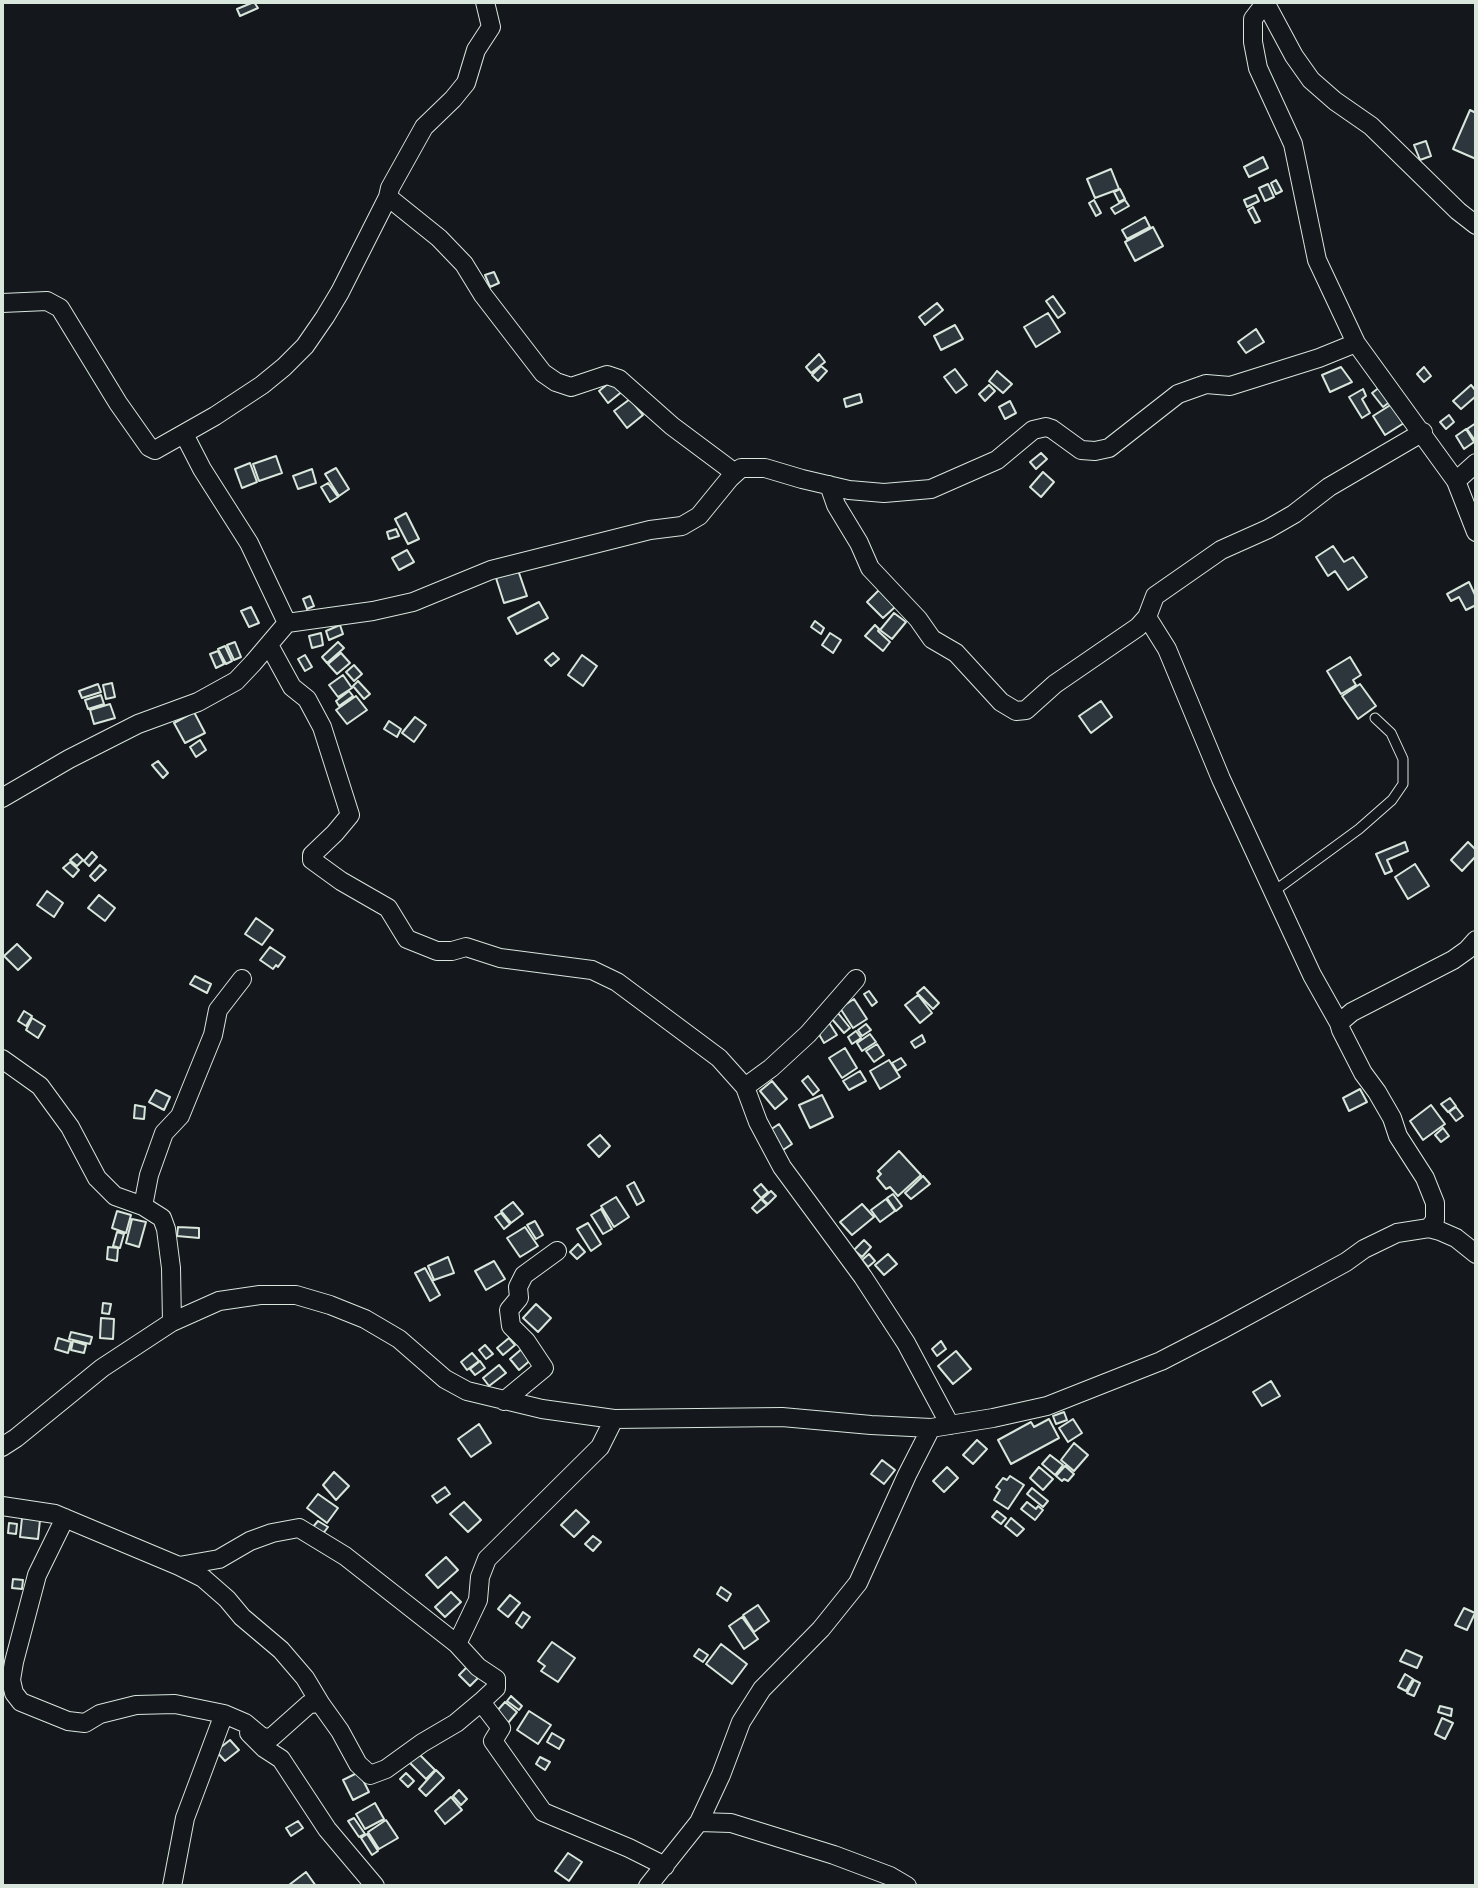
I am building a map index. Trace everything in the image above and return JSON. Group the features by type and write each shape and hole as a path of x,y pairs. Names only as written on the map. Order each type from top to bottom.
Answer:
{"street":[{"path":"2,303 47,300 60,308 118,402 149,447 155,450 262,386 305,346 340,292 390,188 424,127 466,83 476,50 491,27 485,2"},
{"path":"1476,225 1458,211 1371,126 1311,80 1294,56 1266,2 1253,19 1253,42 1258,68 1293,144 1317,260 1356,342 1457,481 1476,532"},
{"path":"388,197 439,238 464,264 483,295 543,373 556,382 571,387 607,374 620,379 672,426 735,473"},
{"path":"2,798 69,759 138,724 198,702 236,681 287,623 373,611 413,602 491,570 650,530 682,526 699,516 741,468 765,468 829,485 884,493 931,489 996,460 1033,430 1046,427 1081,450 1108,448 1178,394 1206,384 1230,386 1319,358 1356,342"},
{"path":"829,485 836,505 859,542 870,568 918,619 932,639 956,653 1001,702 1016,711 1026,710 1055,684 1138,627 1147,617 1156,596 1221,550 1277,524 1329,486 1423,432"},
{"path":"184,434 202,469 249,543 287,623"},
{"path":"1457,481 1476,463"},
{"path":"1147,617 1167,649 1221,779 1312,975 1363,1073 1377,1092 1392,1118 1398,1136 1424,1178 1435,1203 1435,1220 1429,1228"},
{"path":"269,645 292,687 307,699 322,727 348,803 350,815 312,855 312,860 341,881 388,908 407,939 437,951 466,947 500,958 592,970 617,982 719,1058 745,1087 758,1122 782,1167 906,1343 950,1425"},
{"path":"1339,1023 1363,1006 1453,960 1476,940"},
{"path":"143,1206 149,1175 164,1133 180,1116 213,1035 218,1010 242,979"},
{"path":"745,1087 771,1068 807,1034 856,979"},
{"path":"2,1059 40,1086 70,1127 97,1178 115,1196 143,1206 162,1218 166,1228 171,1268 172,1322"},
{"path":"2,1447 102,1368 172,1322 219,1301 260,1295 296,1295 365,1319 398,1339 444,1379 467,1391 504,1401 614,1419 782,1417 931,1428 1047,1406 1161,1361 1243,1319 1383,1239 1412,1229 1429,1228 1455,1238 1476,1254"},
{"path":"504,1401 544,1368 526,1341 511,1326 509,1310 519,1298 518,1287 524,1275 556,1251"},
{"path":"457,1644 478,1600 480,1577 487,1559 600,1447 614,1419"},
{"path":"648,1886 699,1822 741,1722 762,1689 821,1629 858,1583 931,1428"},
{"path":"2,1506 55,1514 203,1578 227,1599 242,1617 281,1650 305,1678 359,1764 370,1775 386,1769 456,1723 496,1688 496,1679 478,1667 457,1644 345,1556 299,1528 250,1541 219,1559 179,1566"},
{"path":"65,1518 37,1575 14,1662 12,1680 14,1693 20,1702 68,1721 85,1723 100,1714 136,1705 175,1704 231,1717 263,1738 272,1737 309,1704 320,1703"},
{"path":"481,1702 502,1728 493,1741 543,1812 629,1848 664,1866"},
{"path":"172,1886 185,1818 231,1717"},
{"path":"231,1717 264,1748 281,1759 327,1829 374,1886"},
{"path":"699,1822 731,1824 821,1851 890,1876 907,1886"}],"lane":[{"path":"1273,892 1359,829 1392,800 1403,784 1403,759 1391,733 1375,718"}],"building":[{"path":"254,2 258,8 240,16 237,9"},
{"path":"1470,110 1476,113 1476,159 1453,149"},
{"path":"1426,141 1431,156 1420,160 1414,145"},
{"path":"1263,157 1268,168 1249,177 1244,167"},
{"path":"1111,169 1119,189 1095,198 1087,179"},
{"path":"1276,180 1282,191 1276,194 1271,183"},
{"path":"1268,184 1274,197 1265,201 1259,188"},
{"path":"1120,189 1125,199 1119,202 1114,192"},
{"path":"1256,195 1259,201 1247,207 1244,200"},
{"path":"1094,200 1101,213 1096,216 1089,203"},
{"path":"1125,200 1129,206 1115,214 1111,208"},
{"path":"1253,207 1260,221 1255,223 1248,210"},
{"path":"1145,217 1150,227 1127,239 1122,230"},
{"path":"1153,227 1163,246 1135,261 1125,242"},
{"path":"494,272 499,283 490,287 485,275"},
{"path":"1053,296 1065,313 1058,318 1046,301"},
{"path":"937,303 943,310 925,325 919,317"},
{"path":"1048,313 1060,332 1036,347 1024,327"},
{"path":"955,325 963,339 941,350 934,336"},
{"path":"1256,329 1264,342 1246,353 1238,342"},
{"path":"819,354 825,362 811,373 806,367"},
{"path":"821,366 827,371 818,381 812,375"},
{"path":"1341,367 1352,382 1330,392 1322,375"},
{"path":"1424,367 1431,376 1424,382 1417,374"},
{"path":"955,369 967,385 956,393 944,377"},
{"path":"997,371 1012,384 1003,393 989,381"},
{"path":"614,379 624,390 608,403 599,391"},
{"path":"989,385 995,391 985,401 979,394"},
{"path":"1471,385 1476,396 1461,409 1453,401"},
{"path":"1380,387 1391,401 1383,407 1372,393"},
{"path":"1363,389 1366,396 1362,399 1370,413 1362,418 1349,397"},
{"path":"860,394 862,402 846,407 844,399"},
{"path":"630,399 643,415 627,428 614,411"},
{"path":"1010,401 1016,413 1005,419 999,407"},
{"path":"1392,404 1404,423 1385,435 1373,416"},
{"path":"1449,415 1454,422 1446,429 1440,422"},
{"path":"1476,423 1476,442 1467,429"},
{"path":"1466,429 1474,442 1464,449 1456,436"},
{"path":"1041,453 1047,459 1036,469 1030,462"},
{"path":"276,456 282,473 259,481 253,464"},
{"path":"250,463 257,482 242,488 235,469"},
{"path":"336,468 349,489 339,496 325,474"},
{"path":"312,469 316,483 298,489 293,476"},
{"path":"1043,472 1054,482 1041,497 1030,487"},
{"path":"328,483 338,497 330,502 321,487"},
{"path":"406,513 419,539 408,544 395,519"},
{"path":"396,529 399,536 389,539 387,532"},
{"path":"1333,546 1344,562 1353,557 1367,577 1348,590 1335,571 1328,576 1316,557"},
{"path":"407,550 414,562 399,570 392,558"},
{"path":"518,570 527,596 504,603 496,578"},
{"path":"1469,582 1476,597 1476,605 1466,610 1459,597 1451,601 1447,594"},
{"path":"879,590 895,607 883,618 867,602"},
{"path":"310,596 314,606 307,609 303,599"},
{"path":"539,602 548,618 517,634 508,618"},
{"path":"251,607 259,623 249,627 241,611"},
{"path":"894,613 906,622 892,639 880,630"},
{"path":"815,621 824,628 821,634 811,627"},
{"path":"340,625 343,634 329,640 326,631"},
{"path":"875,625 890,642 883,651 865,636"},
{"path":"321,633 323,645 312,648 309,636"},
{"path":"830,633 841,640 833,653 822,645"},
{"path":"235,642 241,657 234,660 227,645"},
{"path":"338,642 344,648 327,663 322,657"},
{"path":"225,646 232,661 226,664 218,649"},
{"path":"218,651 224,664 216,668 210,654"},
{"path":"341,653 350,663 337,674 328,664"},
{"path":"553,653 559,659 551,666 545,660"},
{"path":"305,655 312,667 305,671 298,659"},
{"path":"582,655 597,666 583,686 568,675"},
{"path":"1350,657 1361,675 1353,680 1356,685 1341,694 1327,671"},
{"path":"354,665 362,674 354,681 346,672"},
{"path":"343,675 352,688 338,697 329,685"},
{"path":"358,681 370,694 364,699 353,686"},
{"path":"112,683 115,697 106,699 103,685"},
{"path":"98,684 101,692 82,698 79,691"},
{"path":"1360,684 1376,706 1358,719 1342,696"},
{"path":"349,691 353,696 339,706 336,701"},
{"path":"101,695 104,704 88,709 85,700"},
{"path":"356,696 367,710 347,724 336,710"},
{"path":"1101,701 1112,717 1091,733 1079,716"},
{"path":"110,704 115,718 94,724 90,710"},
{"path":"194,712 205,733 185,743 174,723"},
{"path":"415,717 426,725 414,742 402,733"},
{"path":"389,721 401,729 397,737 384,729"},
{"path":"200,740 206,750 196,757 190,747"},
{"path":"158,761 168,773 163,778 152,765"},
{"path":"1405,842 1408,851 1387,860 1392,871 1385,874 1376,854"},
{"path":"1468,842 1476,850 1476,856 1462,871 1451,860"},
{"path":"92,852 97,857 89,866 84,861"},
{"path":"77,854 83,860 77,866 70,860"},
{"path":"70,862 79,870 73,877 63,868"},
{"path":"1415,864 1429,886 1408,899 1395,877"},
{"path":"100,865 106,870 95,881 90,876"},
{"path":"47,891 63,903 54,917 37,905"},
{"path":"99,895 115,908 105,921 88,908"},
{"path":"256,918 273,930 262,945 245,934"},
{"path":"17,944 31,958 18,970 4,956"},
{"path":"270,947 285,957 278,967 276,965 273,969 260,960"},
{"path":"195,976 211,984 207,993 190,984"},
{"path":"924,987 939,1003 933,1009 917,993"},
{"path":"869,991 877,1002 872,1006 864,994"},
{"path":"918,995 932,1013 920,1023 905,1005"},
{"path":"854,999 867,1019 853,1028 840,1008"},
{"path":"24,1011 32,1016 26,1026 18,1021"},
{"path":"838,1013 850,1028 844,1033 831,1018"},
{"path":"32,1018 45,1026 38,1038 26,1030"},
{"path":"828,1021 837,1035 824,1043 816,1029"},
{"path":"866,1024 871,1030 862,1036 858,1030"},
{"path":"856,1031 861,1038 852,1044 848,1037"},
{"path":"870,1034 876,1042 862,1051 857,1043"},
{"path":"922,1035 925,1042 915,1048 911,1042"},
{"path":"877,1044 884,1055 874,1062 866,1051"},
{"path":"845,1048 857,1068 842,1078 829,1058"},
{"path":"901,1058 906,1065 897,1071 892,1063"},
{"path":"889,1060 900,1077 880,1089 870,1071"},
{"path":"860,1071 866,1081 849,1090 843,1081"},
{"path":"808,1076 819,1090 813,1095 802,1081"},
{"path":"772,1081 787,1099 775,1109 760,1091"},
{"path":"1360,1089 1367,1102 1349,1111 1343,1098"},
{"path":"156,1090 170,1097 164,1110 149,1102"},
{"path":"822,1095 833,1117 810,1128 799,1105"},
{"path":"1450,1098 1456,1106 1448,1112 1441,1104"},
{"path":"135,1105 145,1107 144,1119 134,1118"},
{"path":"1431,1105 1445,1124 1423,1140 1410,1121"},
{"path":"1456,1107 1463,1116 1456,1121 1449,1112"},
{"path":"779,1124 792,1144 783,1150 770,1130"},
{"path":"1443,1128 1449,1136 1441,1142 1435,1135"},
{"path":"600,1135 610,1146 599,1157 588,1145"},
{"path":"899,1151 921,1175 898,1196 890,1187 886,1189 877,1178 881,1174 878,1171"},
{"path":"923,1176 930,1184 911,1199 905,1193"},
{"path":"634,1182 644,1201 637,1205 627,1186"},
{"path":"761,1184 768,1192 761,1198 754,1190"},
{"path":"771,1191 776,1196 768,1204 762,1199"},
{"path":"893,1194 902,1206 896,1211 887,1198"},
{"path":"616,1197 629,1217 614,1227 601,1206"},
{"path":"761,1199 767,1205 757,1213 752,1208"},
{"path":"886,1199 895,1211 880,1222 871,1210"},
{"path":"513,1202 523,1214 511,1223 501,1211"},
{"path":"862,1204 874,1217 852,1235 840,1222"},
{"path":"601,1209 612,1229 603,1234 591,1215"},
{"path":"117,1211 131,1215 126,1233 112,1228"},
{"path":"501,1213 510,1224 504,1229 495,1217"},
{"path":"132,1219 146,1222 139,1247 126,1243"},
{"path":"535,1221 543,1235 536,1239 527,1225"},
{"path":"588,1223 601,1244 591,1251 577,1229"},
{"path":"178,1227 199,1228 199,1238 177,1236"},
{"path":"525,1227 538,1246 520,1257 507,1238"},
{"path":"117,1232 124,1234 120,1248 113,1246"},
{"path":"864,1240 871,1247 862,1257 854,1250"},
{"path":"578,1244 585,1252 577,1259 570,1252"},
{"path":"108,1247 118,1248 117,1261 107,1259"},
{"path":"869,1254 875,1261 868,1267 862,1260"},
{"path":"888,1254 897,1264 884,1275 875,1265"},
{"path":"448,1257 454,1273 434,1280 428,1266"},
{"path":"494,1261 505,1279 486,1290 475,1271"},
{"path":"425,1268 440,1295 430,1301 415,1273"},
{"path":"103,1303 111,1304 109,1314 102,1313"},
{"path":"536,1304 551,1318 538,1332 523,1318"},
{"path":"101,1318 114,1319 113,1339 100,1338"},
{"path":"71,1332 92,1337 90,1344 69,1339"},
{"path":"58,1338 71,1342 68,1353 55,1349"},
{"path":"509,1338 515,1345 503,1355 497,1348"},
{"path":"73,1341 86,1345 84,1353 71,1350"},
{"path":"941,1341 946,1349 937,1356 932,1349"},
{"path":"485,1345 493,1354 486,1359 479,1350"},
{"path":"524,1347 533,1358 519,1370 510,1359"},
{"path":"956,1351 971,1369 953,1384 938,1366"},
{"path":"472,1353 479,1361 467,1370 461,1362"},
{"path":"480,1361 485,1368 475,1375 470,1369"},
{"path":"499,1365 506,1373 489,1386 483,1378"},
{"path":"1271,1381 1280,1396 1262,1406 1253,1392"},
{"path":"1064,1412 1067,1420 1056,1424 1053,1416"},
{"path":"1049,1419 1059,1438 1011,1464 998,1440 1031,1422 1034,1427"},
{"path":"1073,1419 1082,1433 1068,1442 1059,1428"},
{"path":"479,1424 491,1443 471,1457 458,1439"},
{"path":"977,1440 987,1449 973,1464 963,1455"},
{"path":"1074,1443 1088,1455 1074,1471 1061,1460"},
{"path":"1050,1455 1063,1465 1055,1475 1042,1464"},
{"path":"882,1460 895,1470 884,1484 871,1474"},
{"path":"1065,1466 1074,1474 1068,1481 1062,1481 1056,1476"},
{"path":"947,1467 958,1478 944,1492 933,1481"},
{"path":"1039,1467 1053,1479 1043,1490 1030,1478"},
{"path":"334,1472 349,1486 336,1500 323,1485"},
{"path":"1010,1476 1024,1485 1008,1509 994,1500 1000,1490 996,1487 1003,1478 1007,1480"},
{"path":"445,1487 450,1494 437,1503 432,1496"},
{"path":"1032,1488 1048,1501 1043,1507 1027,1494"},
{"path":"318,1494 338,1508 327,1523 307,1508"},
{"path":"464,1502 481,1520 468,1532 450,1514"},
{"path":"1027,1502 1036,1509 1038,1506 1043,1510 1035,1520 1021,1509"},
{"path":"576,1510 589,1522 574,1537 561,1525"},
{"path":"997,1511 1006,1518 1001,1524 992,1517"},
{"path":"22,1518 40,1520 38,1539 20,1537"},
{"path":"1011,1518 1024,1529 1017,1536 1005,1526"},
{"path":"318,1521 328,1527 322,1535 312,1528"},
{"path":"9,1523 17,1524 16,1534 8,1533"},
{"path":"593,1536 601,1542 593,1551 585,1544"},
{"path":"446,1557 458,1570 438,1588 426,1575"},
{"path":"13,1579 23,1580 22,1589 12,1588"},
{"path":"721,1587 731,1594 727,1601 717,1594"},
{"path":"451,1592 461,1602 445,1617 435,1607"},
{"path":"510,1595 520,1603 508,1617 498,1609"},
{"path":"758,1605 769,1621 754,1632 743,1615"},
{"path":"1464,1608 1475,1613 1467,1630 1455,1625"},
{"path":"523,1612 530,1617 522,1628 516,1623"},
{"path":"742,1617 758,1639 744,1649 729,1626"},
{"path":"552,1642 575,1658 558,1682 541,1671 545,1666 538,1661"},
{"path":"721,1644 747,1664 732,1684 706,1664"},
{"path":"699,1649 708,1655 703,1662 694,1656"},
{"path":"1406,1650 1422,1657 1417,1668 1400,1661"},
{"path":"467,1667 478,1678 470,1686 459,1675"},
{"path":"1405,1674 1413,1679 1406,1691 1398,1687"},
{"path":"1414,1680 1420,1683 1414,1696 1407,1693"},
{"path":"511,1696 522,1706 519,1710 507,1701"},
{"path":"505,1702 517,1712 508,1723 496,1712"},
{"path":"1440,1706 1452,1709 1451,1716 1438,1712"},
{"path":"529,1711 551,1725 538,1744 517,1730"},
{"path":"1442,1718 1453,1723 1445,1739 1435,1734"},
{"path":"552,1733 564,1740 559,1749 547,1742"},
{"path":"230,1740 239,1750 225,1761 216,1751"},
{"path":"418,1753 435,1770 426,1779 409,1762"},
{"path":"540,1757 550,1762 545,1770 536,1764"},
{"path":"436,1770 444,1778 426,1796 419,1789"},
{"path":"359,1772 369,1792 353,1800 343,1780"},
{"path":"406,1773 414,1781 408,1787 400,1779"},
{"path":"459,1790 467,1799 461,1805 453,1796"},
{"path":"451,1797 462,1810 445,1824 435,1811"},
{"path":"375,1803 384,1819 365,1829 356,1814"},
{"path":"354,1818 365,1834 359,1837 348,1821"},
{"path":"386,1820 398,1838 379,1849 368,1832"},
{"path":"298,1821 303,1828 291,1836 286,1828"},
{"path":"367,1834 378,1851 372,1855 361,1838"},
{"path":"568,1853 582,1862 569,1881 555,1871"},
{"path":"306,1872 316,1886 289,1885"}]}
